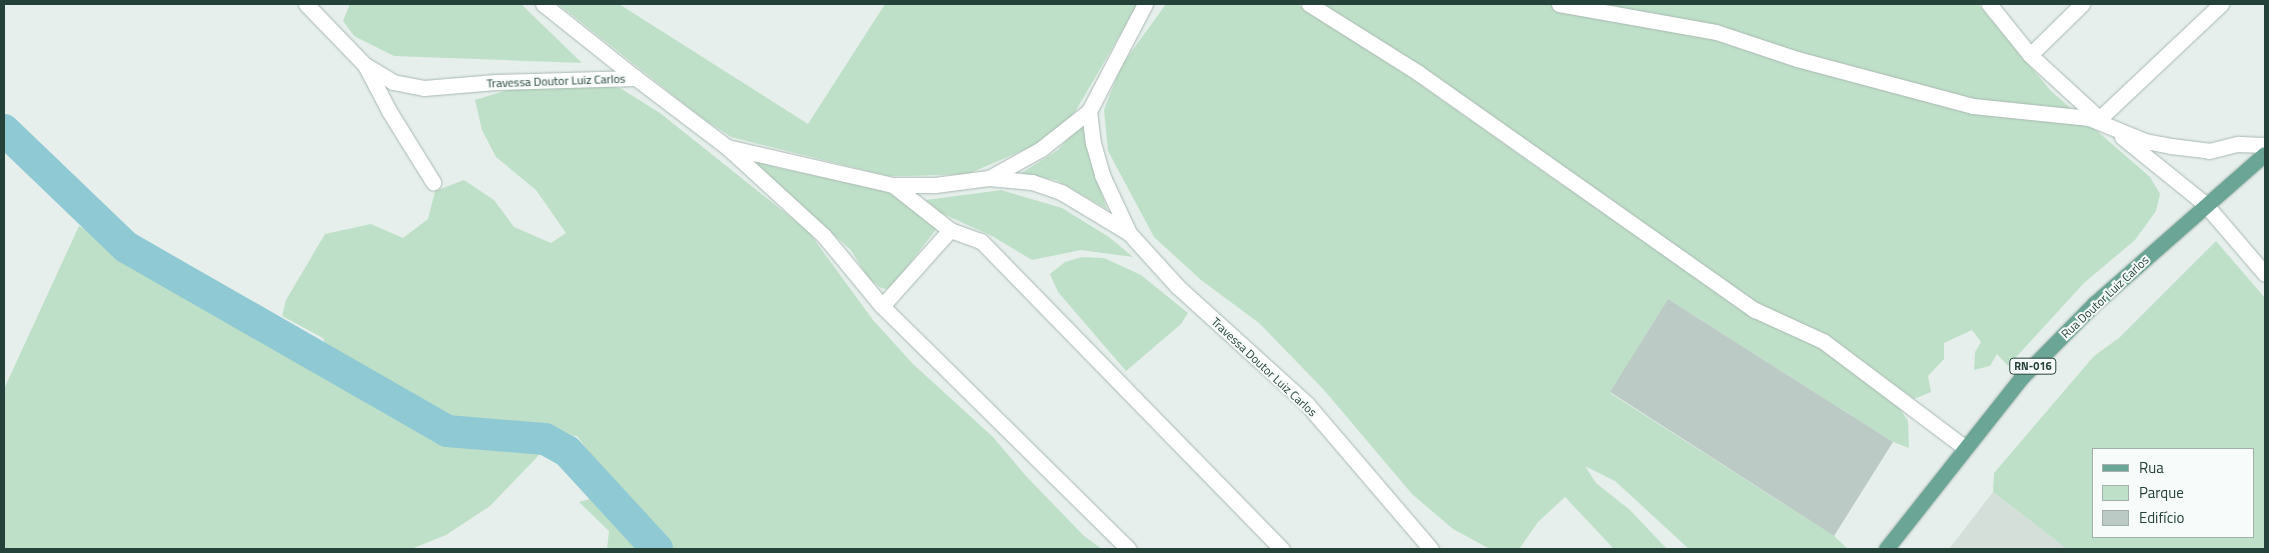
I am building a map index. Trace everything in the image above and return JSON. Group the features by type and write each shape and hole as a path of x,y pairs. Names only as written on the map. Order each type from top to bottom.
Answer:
{"main road":[{"name":"Rua Doutor Luiz Carlos","path":"1886,549 1964,447 2022,377 2081,317 2205,204 2265,154"}],"street":[{"path":"306,4 365,65 389,111 433,182"},
{"path":"543,4 636,78"},
{"path":"989,178 1041,149 1089,111 1145,4"},
{"path":"1309,4 1417,72 1755,310 1823,341 1964,447"},
{"path":"1559,4 1716,32 1797,59 1973,106 2089,118 2104,122 2145,141 2209,151 2238,144 2265,145"},
{"path":"1989,4 2030,55 2104,122 2205,204 2265,274"},
{"path":"2030,55 2082,4"},
{"path":"2104,122 2221,4"},
{"name":"Travessa Doutor Luiz Carlos","path":"365,65 393,82 424,88 496,82 636,78 727,147 893,185 935,185 989,178"},
{"path":"1089,111 1093,142 1102,175 1129,233"},
{"path":"727,147 824,236 882,306 1128,549"},
{"path":"989,178 1032,182 1061,192 1129,233"},
{"path":"893,185 950,230 981,241 1282,549"},
{"path":"882,306 950,230"},
{"name":"Travessa Doutor Luiz Carlos","path":"1129,233 1150,258 1307,404 1431,549"}],"shaded area":[{"path":"1993,492 2067,549 1949,549"}],"green space":[{"path":"350,4 521,4 582,63 394,56 354,36 343,21"},
{"path":"558,4 619,4 808,124 885,4 1138,4 1065,129 1049,139 968,174 888,176 731,137 702,118"},
{"path":"1166,4 1297,4 1414,80 1558,182 1838,356 1894,400 1908,421 1909,448 1893,442 1668,299 1610,393 1834,536 1848,549 1689,549 1615,481 1585,466 1596,483 1630,510 1667,549 1614,549 1565,497 1538,522 1519,549 1490,549 1453,529 1412,494 1324,390 1259,323 1201,280 1154,237 1108,151 1104,110 1121,66"},
{"path":"1316,4 1978,4 2051,91 2150,177 2160,194 2156,211 2135,240 2084,283 2008,366 1997,354 1990,366 1974,370 1975,352 1981,342 1972,330 1944,343 1944,359 1928,376 1931,392 1914,399 1843,347 1757,303"},
{"path":"599,85 620,88 660,113 808,231 873,320 913,364 993,437 1026,476 1084,536 1102,549 666,549 629,508 577,436 454,427 344,363 327,348 323,338 282,316 286,300 325,234 371,224 403,238 428,219 435,191 464,180 494,200 514,227 551,243 566,233 536,190 496,157 482,130 475,100 521,86"},
{"path":"1085,119 1099,185 1107,209 1056,180 1020,174 1058,150"},
{"path":"743,156 778,168 886,190 937,228 894,284 887,289 881,288 868,278 851,250"},
{"path":"1001,190 1062,208 1109,237 1133,257 1081,250 1032,260 992,236 941,213 926,200"},
{"path":"79,226 448,440 544,450 490,506 446,535 411,549 4,549 4,389"},
{"path":"2216,241 2265,298 2265,549 2067,549 1993,492 1994,473 2094,356 2119,338"},
{"path":"1082,257 1104,258 1141,275 1188,313 1181,324 1126,371 1058,292 1050,274 1065,262"},
{"path":"594,498 644,549 607,549 609,531 579,502"}],"building":[{"path":"1668,299 1893,442 1834,536 1610,392"}],"waterway":[{"path":"4,130 126,247 447,431 545,439 567,451 657,549"}]}
